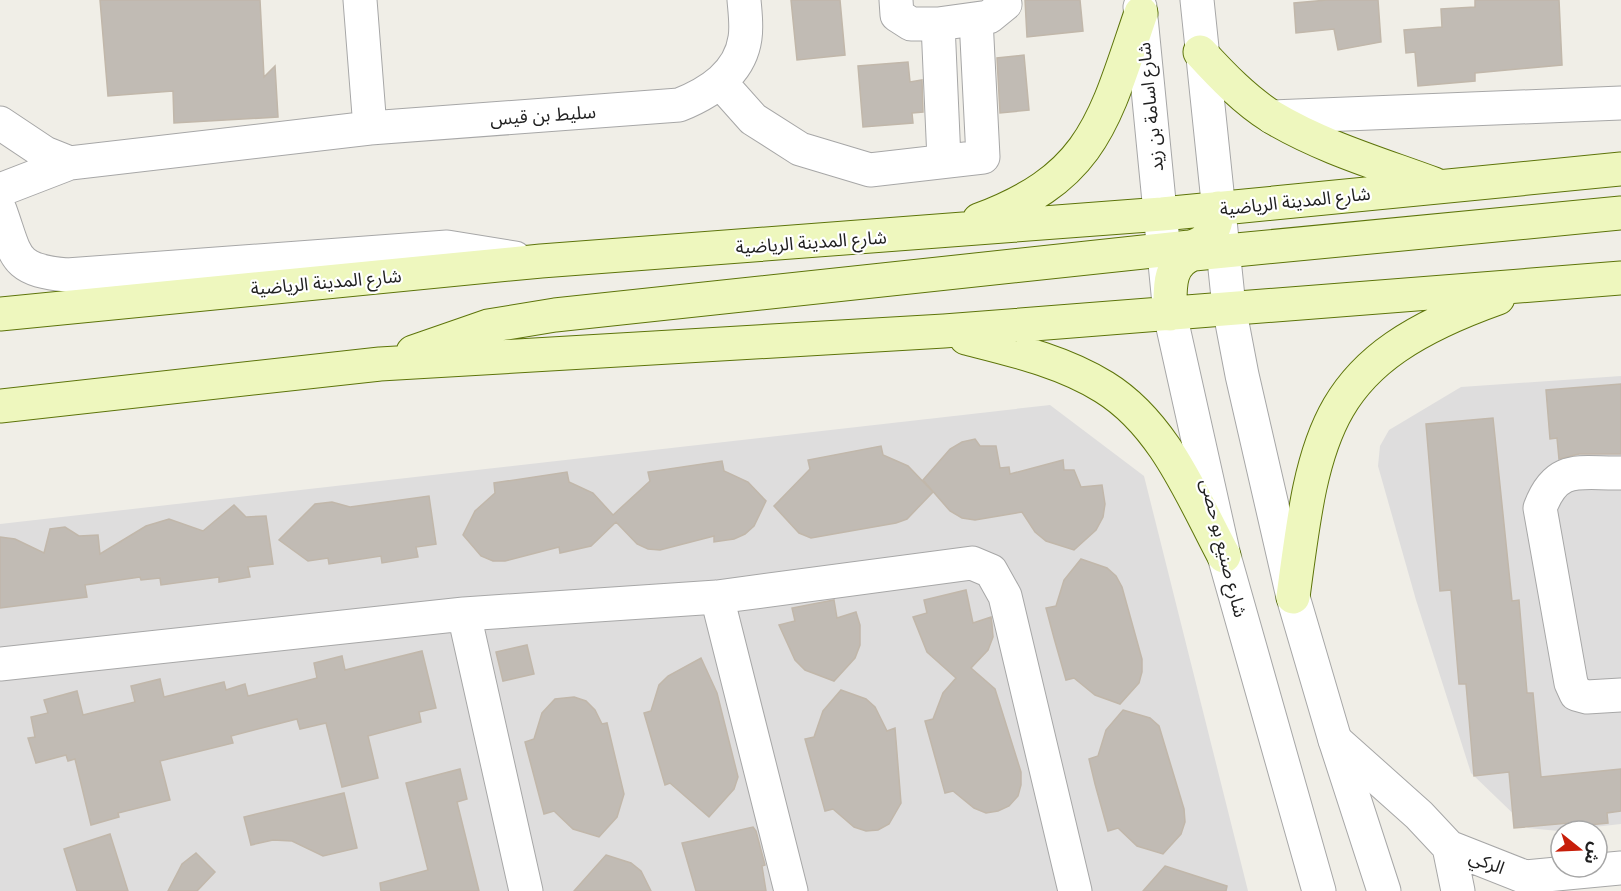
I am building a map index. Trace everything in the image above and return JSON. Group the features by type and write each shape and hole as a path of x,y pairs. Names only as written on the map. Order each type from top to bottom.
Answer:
{"main road":[{"path":"949,231 995,214 1036,194 1070,167 1093,135 1106,110 1140,7"},
{"path":"1200,52 1242,94 1272,117 1320,141 1442,186"},
{"name":"شارع المدينة الرياضية","path":"0,314 541,261 1162,214 1621,169"},
{"path":"380,364 460,334 516,321 1190,247 1205,242 1215,226 1218,208"},
{"path":"1170,314 1171,280 1179,263 1194,254 1621,213"},
{"path":"0,406 380,364 944,331 1621,278"},
{"path":"1293,597 1306,504 1317,455 1332,417 1347,392 1381,356 1420,331 1473,307 1531,286"},
{"path":"944,331 1063,367 1093,381 1119,397 1146,424 1165,448 1224,556"}],"street":[{"path":"360,0 369,128"},
{"name":"سليط بن قيس","path":"0,190 70,163 369,128 679,105 705,94 720,82 738,60 746,37 744,0"},
{"path":"896,0 897,15 911,24 938,24 989,17 1005,4 1004,0"},
{"path":"1197,0 1200,52 1228,307 1293,597 1335,741 1384,891"},
{"name":"شارع اسامة بن زيد","path":"1140,7 1162,214"},
{"path":"720,82 753,119 800,149 870,170 983,157 976,19"},
{"path":"938,24 944,160"},
{"path":"1272,117 1621,103"},
{"name":"سليط بن قيس","path":"0,123 45,153 70,163"},
{"path":"0,210 9,260 36,272 67,275 447,248 541,261"},
{"name":"شارع صنيع بو حصى","path":"1162,214 1170,314 1224,556 1317,886"},
{"path":"1621,473 1564,474 1547,489 1540,508 1571,682 1576,694 1587,698 1621,695"},
{"path":"0,664 465,614 717,597 972,563 991,571 1005,596 1075,891"},
{"path":"717,597 791,891"},
{"path":"465,614 526,891"},
{"path":"1335,741 1419,815 1449,847 1458,891"},
{"name":"الركي","path":"1449,847 1517,884 1621,868"}],"shaded area":[{"path":"1621,376 1621,824 1609,825 1609,819 1549,819 1549,830 1528,828 1471,773 1416,600 1378,466 1380,446 1389,430 1461,387"},
{"path":"1050,405 1144,476 1248,891 0,891 0,524"}],"building":[{"path":"100,0 260,0 264,77 275,66 278,117 174,123 173,91 108,96"},
{"path":"791,0 840,0 845,55 797,60"},
{"path":"1025,0 1080,0 1083,31 1027,37"},
{"path":"1327,0 1378,0 1381,42 1338,50 1334,29 1296,33 1294,3"},
{"path":"1475,0 1559,0 1562,65 1475,73 1475,81 1418,86 1415,52 1406,53 1404,30 1442,27 1441,9 1475,7"},
{"path":"1024,55 1029,110 1000,113 997,58"},
{"path":"908,62 910,82 922,80 923,112 912,113 913,123 863,127 858,66"},
{"path":"1621,384 1621,454 1579,454 1559,459 1557,438 1550,439 1546,390"},
{"path":"1493,418 1512,601 1519,600 1527,693 1533,693 1541,777 1621,769 1621,811 1607,813 1608,819 1549,819 1549,825 1514,828 1509,772 1474,776 1466,684 1459,684 1451,590 1440,591 1426,424"},
{"path":"975,439 980,446 996,446 1000,468 1009,467 1010,474 1063,460 1064,470 1074,470 1081,487 1102,485 1105,504 1103,517 1096,530 1074,550 1046,541 1035,532 1022,512 975,520 962,518 950,511 923,480 950,449 962,442"},
{"path":"881,446 883,455 908,466 933,492 907,519 811,538 799,533 774,506 810,469 808,460"},
{"path":"722,461 724,471 748,482 766,501 754,526 745,534 734,539 714,542 714,536 660,550 648,549 637,544 616,522 591,546 560,553 559,547 505,561 493,561 481,556 463,535 475,511 495,493 494,483 567,472 569,482 593,493 613,515 650,481 648,472"},
{"path":"429,496 436,544 416,547 418,557 382,563 381,556 329,564 328,558 308,561 279,540 315,504 332,502 350,507"},
{"path":"234,505 246,517 266,516 273,564 248,567 250,577 219,582 219,577 161,585 160,578 141,580 140,577 85,585 87,597 0,608 0,537 15,539 44,553 50,529 65,527 79,536 98,535 100,554 146,526 169,519 203,531"},
{"path":"1081,559 1107,568 1116,576 1122,587 1142,659 1139,683 1120,704 1095,695 1074,678 1066,680 1054,638 1046,608 1056,606 1064,580"},
{"path":"966,590 973,623 991,617 993,637 988,650 971,668 995,689 1021,772 1018,796 1009,806 986,813 974,808 953,791 945,793 925,721 933,719 943,693 956,678 927,652 913,617 927,613 924,600"},
{"path":"834,600 837,618 856,612 860,625 860,645 855,658 834,681 805,670 795,660 779,625 795,621 792,608"},
{"path":"527,645 534,674 503,681 496,652"},
{"path":"422,651 436,708 419,712 421,722 368,736 378,778 342,787 326,723 300,729 297,719 231,736 233,743 160,761 170,800 118,813 119,817 91,825 75,759 68,761 66,755 36,763 28,738 35,737 31,717 48,713 44,700 77,691 83,715 135,702 131,686 160,679 164,697 224,682 226,690 245,684 248,696 317,678 314,663 342,656 345,670"},
{"path":"701,658 717,693 738,777 734,789 709,817 670,783 665,785 644,713 651,711 659,685 668,676"},
{"path":"841,690 866,699 875,707 887,731 895,728 901,803 889,824 878,830 866,831 854,827 833,809 825,811 805,739 814,737 823,711"},
{"path":"574,697 586,701 595,710 602,724 607,723 624,794 617,817 599,837 573,829 554,811 544,814 525,742 534,739 542,713 555,699"},
{"path":"1123,710 1150,718 1159,726 1184,809 1185,822 1181,834 1163,854 1137,846 1118,828 1108,831 1089,759 1098,756 1106,730"},
{"path":"460,769 467,799 457,802 479,891 381,891 380,883 428,870 406,783"},
{"path":"344,793 357,848 323,856 292,841 273,840 251,845 244,817"},
{"path":"753,827 765,865 762,866 766,891 696,891 682,843"},
{"path":"110,834 128,891 77,891 64,849"},
{"path":"196,853 215,872 197,891 168,891 182,864"},
{"path":"606,855 631,863 641,871 651,891 574,891"},
{"path":"1165,866 1227,886 1226,891 1143,891"}]}
